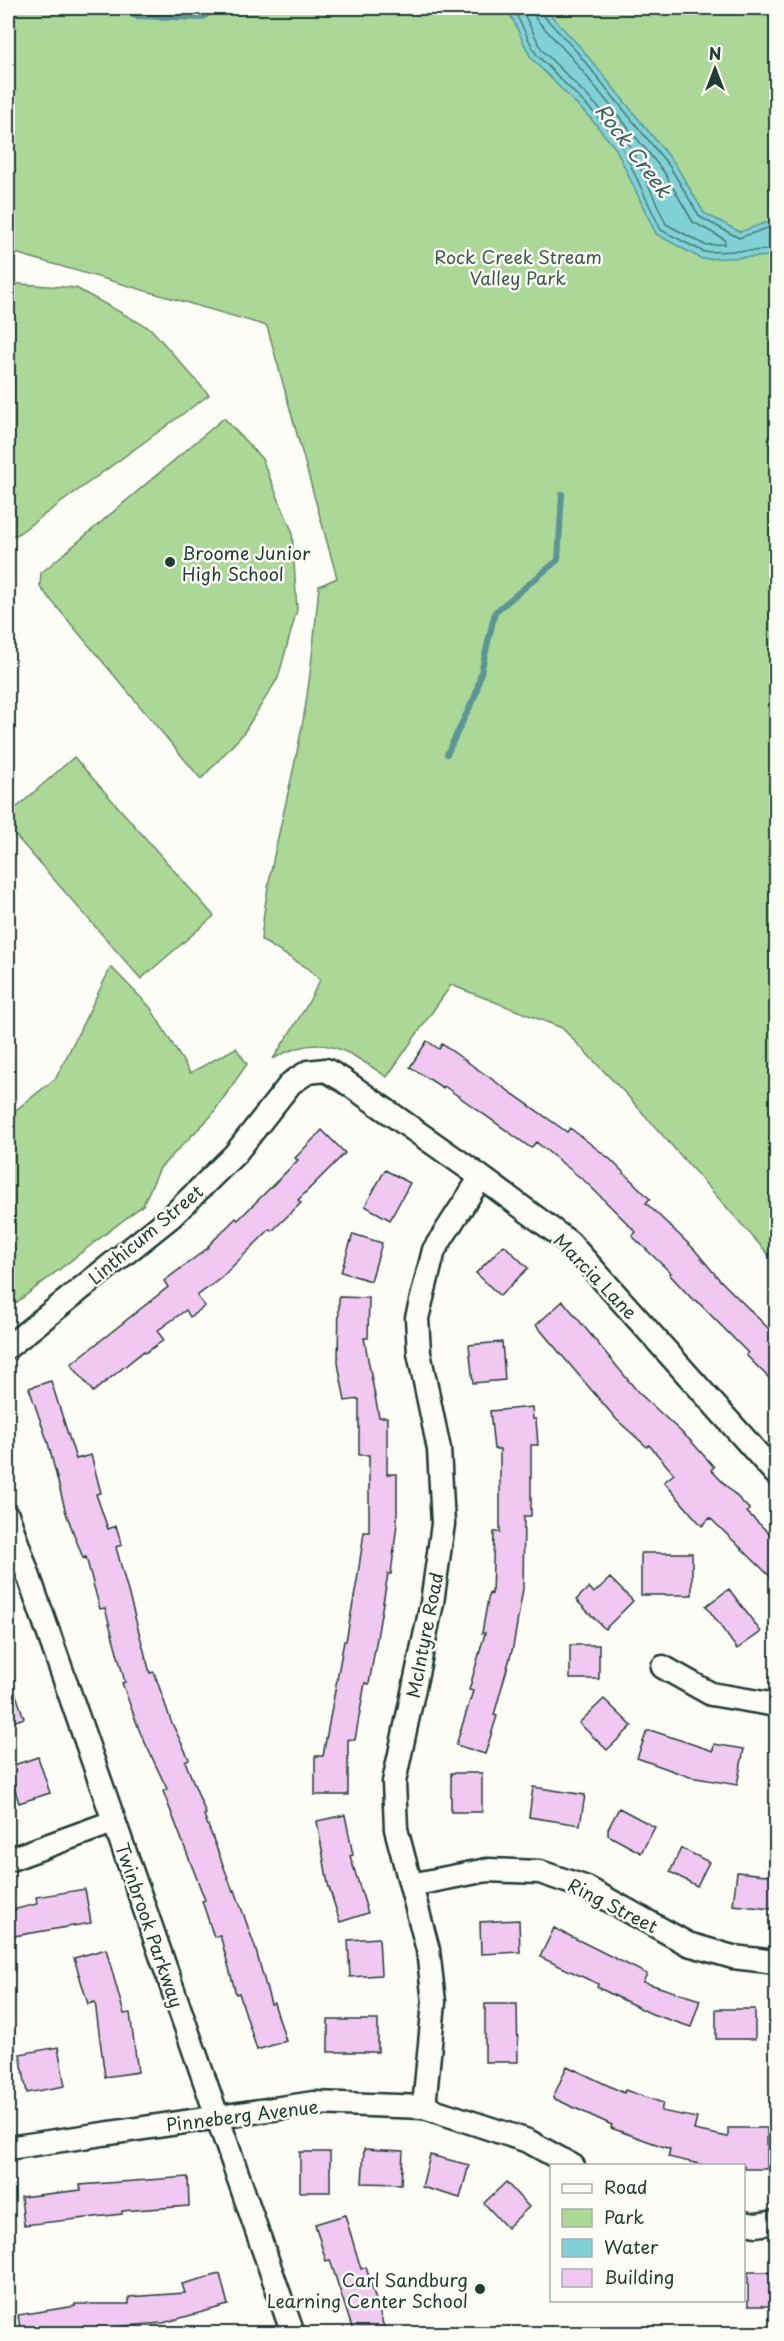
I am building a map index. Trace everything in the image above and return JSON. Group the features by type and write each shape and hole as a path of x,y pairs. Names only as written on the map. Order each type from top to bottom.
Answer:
{"street":[{"name":"Marcia Lane","path":"326,1070 481,1177 568,1242 777,1474"},
{"name":"Linthicum Street","path":"8,1347 172,1216 234,1154 291,1083 308,1072 326,1070"},
{"name":"McIntyre Road","path":"424,2107 434,2002 428,1950 396,1829 394,1782 432,1603 443,1524 440,1449 418,1353 417,1318 434,1250 481,1177"},
{"name":"Twinbrook Parkway","path":"8,1517 293,2334"},
{"path":"663,1667 711,1694 770,1704 777,1703"},
{"path":"8,1860 113,1822"},
{"name":"Ring Street","path":"411,1885 487,1869 540,1872 587,1888 688,1944 734,1957 777,1962"},
{"name":"Pinneberg Avenue","path":"8,2148 314,2103 424,2107 528,2141 569,2164"},
{"path":"745,2223 756,2225 777,2222"}],"green space":[{"name":"Rock Creek Stream Valley Park","path":"8,8 776,8 776,1263 625,1093 562,1028 451,985 387,1077 358,1058 332,1047 305,1046 273,1059 320,980 309,969 261,940 273,863 303,718 319,586 337,578 267,326 8,251"},
{"path":"8,283 76,288 151,329 209,395 15,536 8,535"},
{"path":"224,418 262,459 292,531 297,610 278,678 243,734 201,779 40,587 41,573"},
{"path":"74,757 214,916 141,979 8,827 8,815"},
{"path":"111,967 150,1007 190,1073 236,1048 247,1064 211,1116 160,1168 143,1205 8,1309 8,1113 12,1113 56,1078"}],"water":[{"name":"Rock Creek","path":"503,8 544,8 581,48 675,164 704,213 740,232 776,219 776,256 702,259 656,234 616,149 592,120 531,58 512,18"}],"building":[{"path":"427,1041 439,1049 442,1044 567,1132 570,1128 610,1159 650,1199 646,1203 694,1249 719,1279 777,1337 777,1386 746,1355 748,1353 696,1300 694,1301 669,1274 671,1273 632,1236 636,1232 587,1183 536,1142 531,1148 444,1086 443,1088 410,1067"},
{"path":"322,1130 345,1153 298,1200 301,1203 272,1231 270,1229 221,1278 197,1296 205,1306 190,1317 186,1310 157,1331 164,1340 145,1353 144,1351 93,1392 71,1364 168,1287 164,1281 209,1247 236,1218 238,1220 298,1160 295,1158"},
{"path":"385,1170 410,1183 390,1220 365,1206"},
{"path":"353,1234 382,1243 371,1281 341,1272"},
{"path":"504,1245 528,1268 500,1296 476,1273"},
{"path":"339,1297 369,1298 368,1338 364,1338 379,1417 387,1417 387,1474 397,1474 397,1524 391,1574 388,1574 369,1684 365,1683 355,1740 348,1739 348,1795 315,1795 315,1756 323,1756 357,1581 364,1532 369,1532 369,1455 359,1455 359,1399 345,1401 338,1363"},
{"path":"563,1301 638,1392 691,1441 714,1467 711,1470 750,1510 747,1512 777,1541 777,1583 710,1518 702,1526 664,1482 674,1474 649,1445 647,1447 617,1420 536,1325"},
{"path":"502,1342 505,1380 473,1383 469,1345"},
{"path":"51,1381 76,1459 91,1455 101,1493 96,1494 108,1529 116,1526 122,1545 116,1547 150,1673 154,1672 171,1721 189,1759 185,1761 233,1891 235,1890 255,1947 271,2004 274,2003 286,2041 257,2050 239,1993 236,1994 220,1935 214,1937 202,1901 205,1900 163,1791 167,1789 140,1732 122,1683 125,1682 105,1608 100,1609 86,1557 83,1558 66,1513 48,1443 29,1388"},
{"path":"532,1407 533,1419 536,1419 538,1445 531,1445 531,1516 524,1516 523,1589 513,1647 494,1715 497,1716 485,1754 456,1745 473,1691 469,1690 485,1633 482,1633 489,1593 492,1594 494,1532 500,1532 500,1449 494,1449 490,1411"},
{"path":"641,1553 692,1553 692,1595 641,1595"},
{"path":"610,1578 633,1601 605,1629 576,1600 589,1587 594,1593"},
{"path":"729,1589 761,1632 737,1649 706,1606"},
{"path":"570,1645 599,1645 599,1679 570,1679"},
{"path":"10,1677 24,1718 8,1724 8,1678"},
{"path":"604,1699 632,1726 607,1750 579,1723"},
{"path":"647,1731 713,1751 714,1744 744,1749 737,1785 690,1777 637,1758"},
{"path":"38,1757 50,1793 19,1803 8,1767"},
{"path":"451,1773 482,1773 482,1812 451,1812"},
{"path":"533,1787 585,1795 580,1825 529,1817"},
{"path":"619,1808 655,1827 641,1853 608,1835 608,1829"},
{"path":"345,1815 353,1855 350,1856 368,1913 340,1922 328,1884 317,1821"},
{"path":"681,1848 709,1862 697,1886 670,1872"},
{"path":"737,1872 776,1876 772,1909 733,1905"},
{"path":"85,1889 91,1923 8,1937 8,1911 37,1904 36,1897"},
{"path":"519,1920 520,1952 481,1954 480,1922"},
{"path":"554,1928 647,1974 643,1982 700,2000 691,2027 652,2014 597,1987 598,1984 540,1957"},
{"path":"379,1938 381,1975 350,1977 348,1940"},
{"path":"106,1949 124,2014 130,2013 138,2072 105,2077 95,2002 88,2004 74,1958"},
{"path":"485,2004 517,2004 518,2062 485,2062"},
{"path":"716,2009 755,2009 755,2039 716,2039"},
{"path":"328,2020 378,2020 378,2052 328,2052"},
{"path":"58,2047 65,2086 27,2093 20,2054"},
{"path":"567,2066 624,2093 625,2090 663,2103 661,2111 697,2118 694,2130 728,2137 728,2128 767,2128 767,2169 745,2169 745,2164 699,2164 668,2157 670,2149 611,2128 612,2125 553,2098"},
{"path":"364,2149 403,2151 401,2184 362,2183"},
{"path":"300,2152 330,2152 330,2192 300,2192"},
{"path":"430,2155 469,2165 460,2198 422,2187"},
{"path":"188,2177 189,2206 122,2211 122,2214 24,2225 21,2197 81,2190 80,2185"},
{"path":"506,2182 529,2207 507,2228 484,2203"},
{"path":"345,2215 361,2269 366,2267 386,2334 354,2334 330,2260 326,2261 315,2224"},
{"path":"748,2272 777,2272 777,2306 748,2306"},
{"path":"220,2274 228,2305 163,2323 113,2327 113,2332 21,2334 18,2315 75,2306 75,2304 129,2304 129,2297 185,2293 182,2284"}],"waterway":[{"path":"121,8 137,16 201,18 219,8"},
{"path":"447,754 476,694 495,612 558,560 562,494"}],"place":[{"name":"Broome Junior High School","path":"170,562"},
{"name":"Carl Sandburg Learning Center School","path":"480,2289"}]}
